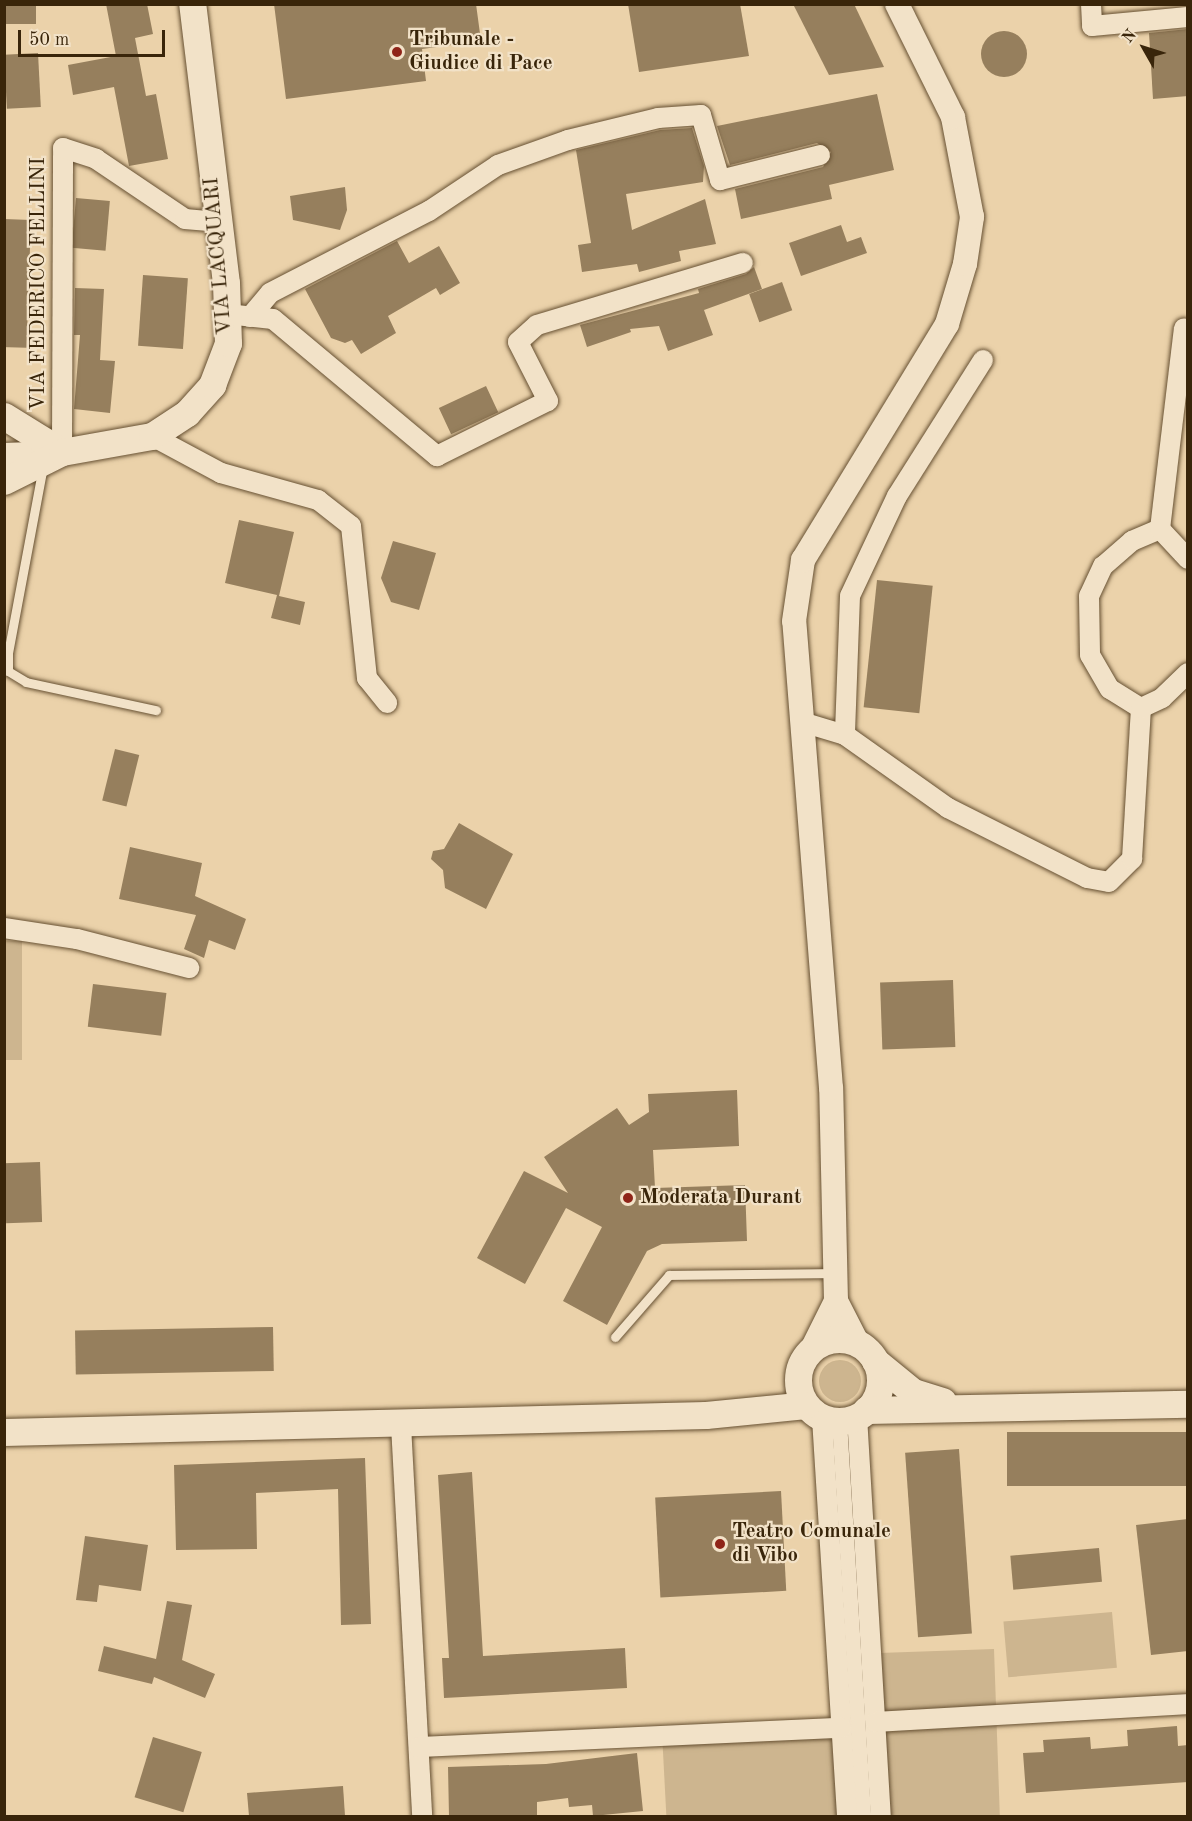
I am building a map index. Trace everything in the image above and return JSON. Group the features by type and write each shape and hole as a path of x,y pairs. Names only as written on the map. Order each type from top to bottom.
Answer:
{"main road":[{"name":"VIA LACQUARI","path":"53,457 152,436 187,412 212,385 238,315 219,222 192,4"},
{"path":"4,416 53,457 4,481"},
{"path":"706,1415 769,1395 807,1356 834,1340 866,1353 912,1392 964,1407"},
{"path":"838,1414 879,1388 866,1353"},
{"path":"807,1356 799,1389 838,1414"},
{"path":"4,1432 401,1425 623,1414 838,1414 964,1407 1188,1404"}],"street":[{"path":"866,1353 836,1301 831,1088 794,621 803,560 947,324 965,264 972,217 953,117 897,4"},
{"path":"1091,4 1092,26 1188,17"},
{"path":"238,315 270,293 429,211 498,165 568,140 658,118 701,115 720,180 820,154"},
{"name":"VIA FEDERICO FELLINI","path":"53,457 63,148 96,159 185,219 219,222"},
{"path":"238,315 273,319 437,456 548,401 518,342 537,325 743,262"},
{"path":"1184,328 1160,529 1188,559"},
{"path":"845,735 850,596 897,496 983,360"},
{"path":"152,436 221,473 318,500 351,526 367,678 387,703"},
{"name":"VIA LACQUARI","path":"4,455 53,457"},
{"path":"1141,708 1110,689 1090,656 1089,596 1103,566 1132,541 1160,529"},
{"path":"1141,708 1162,699 1188,673"},
{"path":"802,722 845,735 948,808 1087,878 1109,882 1132,859 1141,708"},
{"path":"4,928 77,939 189,968"},
{"path":"807,1356 836,1301"},
{"path":"838,1414 876,1722 881,1816"},
{"path":"838,1414 842,1728 847,1816"},
{"path":"838,1414 863,1816"},
{"path":"401,1425 422,1816"},
{"path":"876,1722 1188,1704"},
{"path":"418,1747 842,1728"}],"lane":[{"path":"53,457 8,653 8,671 26,682 156,710"},
{"path":"615,1337 669,1275 835,1273"}],"shaded area":[{"path":"5,941 22,941 22,1060 5,1060"},
{"path":"840,1360 848,1361 855,1366 860,1373 860,1389 855,1396 848,1401 840,1402 832,1401 825,1396 820,1389 819,1381 820,1373 825,1366 832,1361"},
{"path":"1112,1612 1117,1668 1008,1677 1003,1621"},
{"path":"994,1649 1000,1816 878,1816 872,1653"},
{"path":"842,1728 847,1816 666,1816 662,1737"}],"building":[{"path":"4,4 36,4 36,24 4,24"},
{"path":"106,4 147,4 153,34 135,38 146,96 156,94 168,159 129,166 114,87 73,95 68,65 116,56"},
{"name":"Tribunale - Giudice di Pace","path":"274,4 476,4 481,41 422,49 426,81 286,99"},
{"path":"628,4 740,4 749,56 639,72"},
{"path":"793,4 854,4 884,67 829,75"},
{"path":"1188,29 1188,96 1153,99 1149,33"},
{"path":"1004,31 1013,32 1020,38 1026,45 1026,63 1020,70 1013,76 1004,77 995,76 988,70 982,63 981,54 982,45 988,38 995,32"},
{"path":"38,53 41,107 7,109 4,55"},
{"path":"877,94 894,170 829,185 832,199 741,219 735,189 823,167 831,152 817,143 730,165 717,126"},
{"path":"692,128 704,166 703,182 626,194 632,230 705,199 716,244 679,251 681,261 639,272 637,264 582,272 578,245 591,243 576,150 660,130"},
{"path":"345,187 347,210 340,230 293,220 290,196"},
{"path":"76,198 110,201 106,251 72,248"},
{"path":"4,219 31,220 27,348 4,347"},
{"path":"841,225 847,242 861,237 867,253 801,276 789,243"},
{"path":"397,241 409,263 439,246 460,283 440,295 436,288 388,316 396,333 361,354 352,340 345,343 331,338 305,289"},
{"path":"754,267 762,289 704,310 713,335 668,351 659,326 630,329 631,332 587,347 580,325 699,293 698,289 746,274"},
{"path":"143,275 188,278 183,349 138,346"},
{"path":"782,282 792,310 759,322 749,294"},
{"path":"75,288 104,289 100,360 115,361 110,413 74,409 80,335 74,335"},
{"path":"486,386 498,412 451,434 439,408"},
{"path":"239,520 294,532 279,596 305,602 300,625 271,618 277,595 225,583"},
{"path":"393,541 436,553 419,610 391,602 381,578"},
{"path":"877,580 933,586 919,713 864,707"},
{"path":"115,749 139,755 126,806 102,800"},
{"path":"459,823 513,854 486,909 445,888 443,870 431,859 433,851 444,849"},
{"path":"130,847 202,863 195,896 246,919 235,950 209,940 204,958 184,949 196,915 119,899"},
{"path":"953,980 955,1047 882,1050 880,983"},
{"path":"93,984 166,993 161,1036 88,1027"},
{"name":"Moderata Durant","path":"737,1090 739,1146 653,1150 655,1188 745,1185 747,1241 662,1244 647,1251 607,1325 563,1301 602,1227 566,1208 525,1284 477,1258 524,1171 568,1193 544,1157 617,1108 629,1125 649,1112 648,1094"},
{"path":"40,1162 42,1222 6,1223 4,1163"},
{"path":"273,1327 274,1371 76,1374 75,1330"},
{"path":"1007,1432 1188,1432 1188,1486 1007,1486"},
{"path":"959,1449 972,1634 918,1637 905,1453"},
{"path":"365,1458 371,1624 341,1625 338,1489 256,1493 257,1549 176,1550 174,1465"},
{"path":"472,1472 483,1656 625,1648 627,1688 444,1698 442,1658 449,1658 438,1475"},
{"name":"Teatro Comunale di Vibo","path":"781,1491 786,1591 660,1597 655,1498"},
{"path":"1188,1519 1188,1651 1151,1655 1136,1525"},
{"path":"85,1536 148,1545 141,1591 99,1585 97,1602 76,1600"},
{"path":"1099,1548 1102,1582 1013,1590 1010,1556"},
{"path":"167,1601 192,1605 182,1660 215,1674 205,1698 154,1677 152,1684 98,1671 104,1646 156,1659"},
{"path":"1177,1726 1178,1746 1188,1745 1188,1782 1026,1793 1023,1753 1044,1752 1043,1740 1090,1737 1091,1749 1128,1746 1127,1730"},
{"path":"153,1737 202,1752 183,1812 135,1797"},
{"path":"637,1753 643,1811 593,1816 592,1805 569,1807 568,1798 537,1802 537,1816 449,1816 448,1767 546,1764"},
{"path":"343,1786 345,1816 249,1816 247,1793"}],"place":[{"name":"Tribunale - Giudice di Pace","path":"397,52"},
{"name":"Moderata Durant","path":"628,1198"},
{"name":"Teatro Comunale di Vibo","path":"720,1544"}]}
